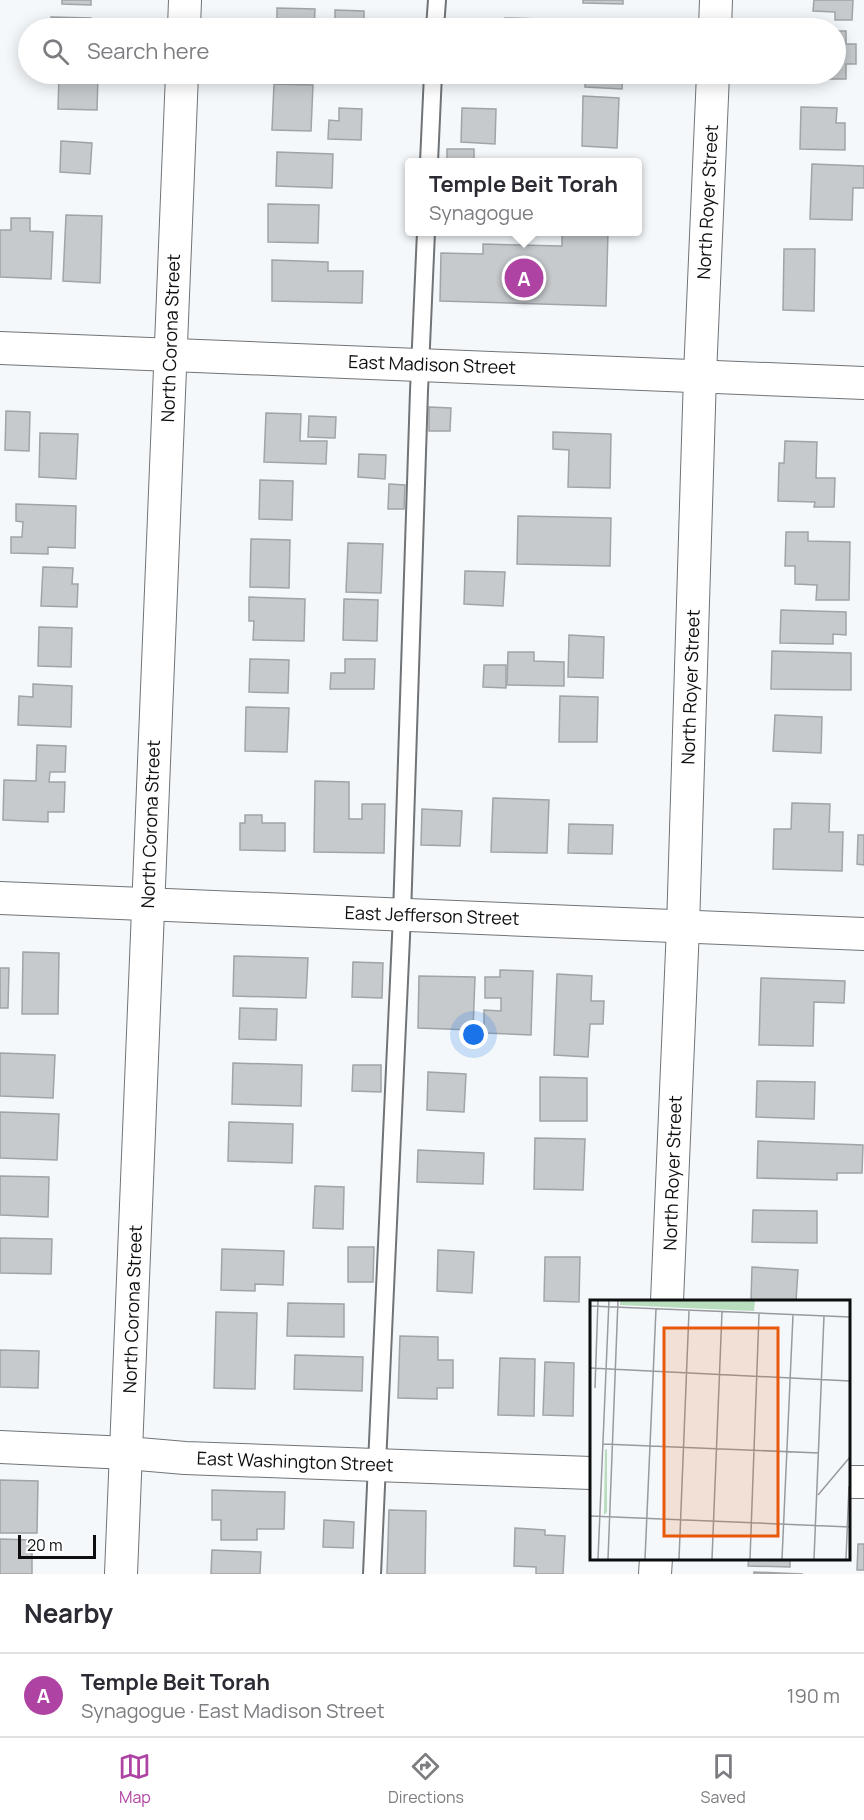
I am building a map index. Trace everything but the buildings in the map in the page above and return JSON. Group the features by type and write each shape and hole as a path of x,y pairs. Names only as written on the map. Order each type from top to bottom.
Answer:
{"street":[{"path":"184,18 185,0"},
{"path":"716,18 717,0"},
{"name":"North Corona Street","path":"121,1574 128,1453 182,84"},
{"name":"North Royer Street","path":"667,1300 683,927 700,375 713,84"},
{"name":"East Madison Street","path":"0,348 864,383"},
{"name":"East Jefferson Street","path":"0,898 864,933"},
{"name":"East Washington Street","path":"0,1447 185,1458 590,1473"},
{"path":"655,1574 656,1559"}],"lane":[{"path":"436,18 437,0"},
{"path":"429,158 433,84"},
{"path":"372,1574 402,915 426,236"}],"place":[{"name":"Temple Beit Torah","path":"524,278"}]}
